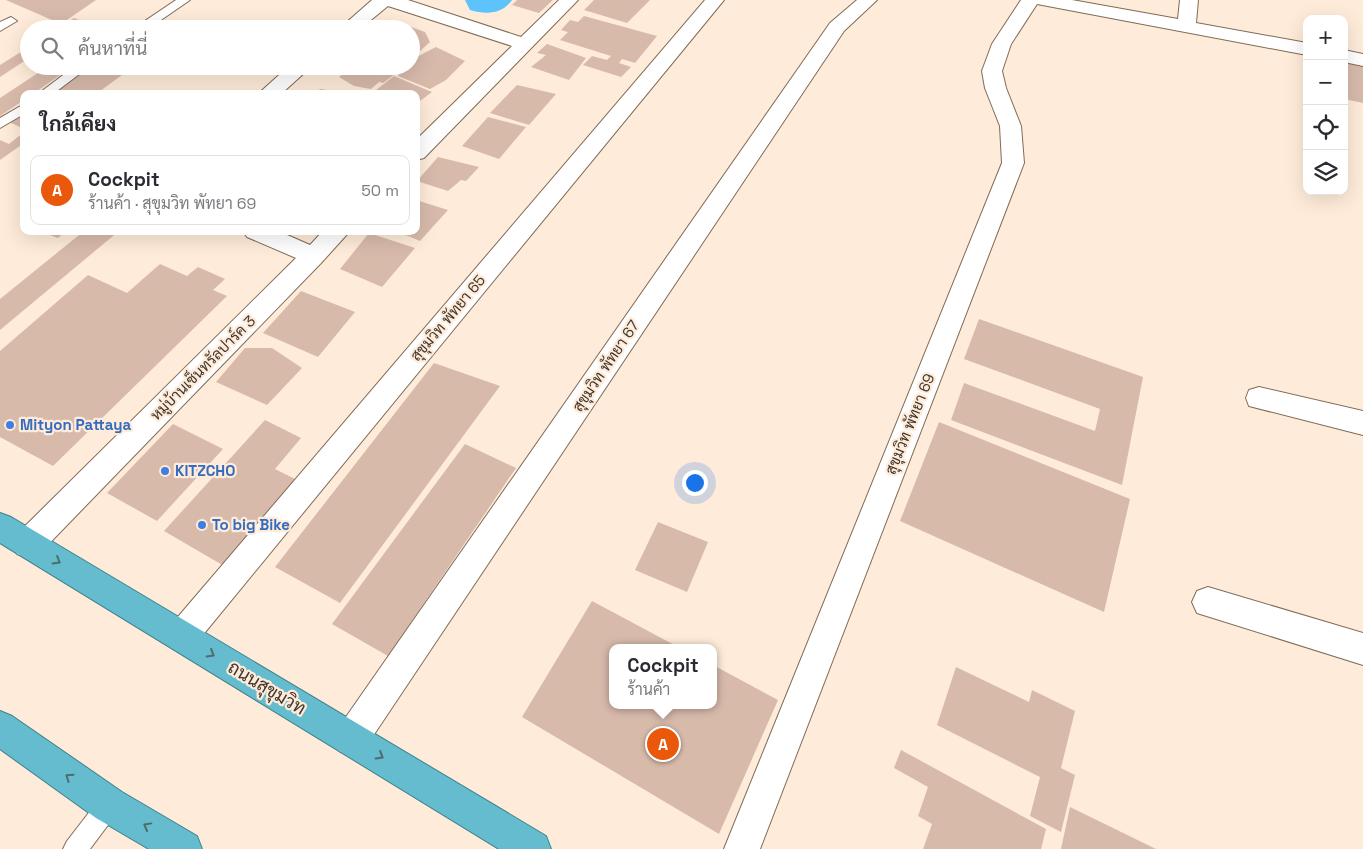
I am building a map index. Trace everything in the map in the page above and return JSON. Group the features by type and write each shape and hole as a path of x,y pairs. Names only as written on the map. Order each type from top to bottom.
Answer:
{"highway":[{"name":"ถนนสุขุมวิท","path":"0,527 533,849"},
{"path":"0,728 109,805 184,849"}],"street":[{"path":"359,20 383,0"},
{"path":"389,0 420,4 525,44"},
{"path":"420,149 568,0"},
{"name":"สุขุมวิท พัทยา 65","path":"182,636 715,0"},
{"name":"สุขุมวิท พัทยา 67","path":"351,739 837,27 868,0"},
{"name":"สุขุมวิท พัทยา 69","path":"742,849 1013,163 1013,136 1007,114 995,87 992,70 997,54 1030,0"},
{"path":"1042,0 1078,3 1186,28 1303,48"},
{"path":"1186,28 1189,0"},
{"path":"1348,57 1363,60"},
{"path":"273,90 291,75"},
{"path":"264,235 314,256"},
{"name":"หมู่บ้านเซ็นทรัลปาร์ค 3","path":"28,544 334,235"},
{"path":"1259,398 1363,423"},
{"path":"1208,602 1363,648"}],"lane":[{"path":"153,20 184,0"},
{"path":"0,27 6,18"},
{"path":"50,90 71,75"},
{"path":"0,124 20,111"},
{"path":"75,849 109,805"}],"water":[{"path":"465,0 512,0 499,11 482,13 470,10"}],"building":[{"path":"6,0 96,0 67,20 52,20"},
{"path":"517,0 553,0 539,13 512,5"},
{"path":"594,0 650,0 627,23 584,10"},
{"path":"584,16 657,36 635,63 622,59 619,63 631,67 621,77 583,65 592,56 607,60 611,56 560,40 568,32 561,30 570,20 578,22"},
{"path":"420,30 425,32 430,42 420,51"},
{"path":"547,44 586,58 569,80 531,67 546,55 537,53"},
{"path":"436,47 465,61 446,80 430,89 398,76 420,75 420,55"},
{"path":"20,53 20,64 0,77 0,65"},
{"path":"1348,59 1363,62 1363,103 1348,100"},
{"path":"35,75 60,75 39,90 20,90 20,103 0,116 0,98"},
{"path":"77,75 122,75 101,90 56,90"},
{"path":"342,75 394,75 383,83 379,82 371,89 354,86 339,77"},
{"path":"394,76 432,92 420,101 420,90 376,90"},
{"path":"517,85 556,94 529,125 490,113"},
{"path":"20,115 20,127 9,122"},
{"path":"488,117 526,127 499,159 462,146"},
{"path":"20,136 20,146 0,160 0,140 9,144"},
{"path":"438,157 479,167 466,181 461,180 448,191 420,182 420,178"},
{"path":"420,201 448,210 420,241 406,235 420,235"},
{"path":"50,235 61,235 58,238"},
{"path":"79,235 114,235 0,330 0,299"},
{"path":"367,235 375,235 415,248 382,287 340,269"},
{"path":"160,264 187,276 198,267 225,279 213,290 227,296 53,466 0,437 0,351 88,275 127,293"},
{"path":"301,291 355,312 318,357 263,333"},
{"path":"979,319 1143,377 1122,485 951,420 964,383 1095,431 1100,409 964,359"},
{"path":"245,348 272,348 302,368 267,405 216,382"},
{"path":"434,363 500,386 340,603 275,567"},
{"path":"265,420 301,438 275,469 303,483 231,570 164,531"},
{"path":"939,422 1130,499 1104,612 900,521"},
{"name":"KITZCHO","path":"173,424 223,449 157,521 107,493"},
{"path":"465,444 516,468 388,656 332,624"},
{"path":"658,522 708,542 687,592 635,570"},
{"path":"592,601 673,644 609,644 609,709 717,709 717,667 778,700 719,834 522,717"},
{"path":"956,667 1029,702 1032,690 1075,711 1061,768 1075,775 1061,832 1030,816 1040,777 937,725"},
{"path":"901,750 1046,829 1041,849 923,849 932,824 918,816 928,787 894,768"},
{"path":"1070,807 1156,849 1061,849"}],"place":[{"name":"Mityon Pattaya","path":"10,425"},
{"name":"KITZCHO","path":"165,471"},
{"name":"To big Bike","path":"202,525"},
{"name":"Cockpit","path":"663,744"}]}
